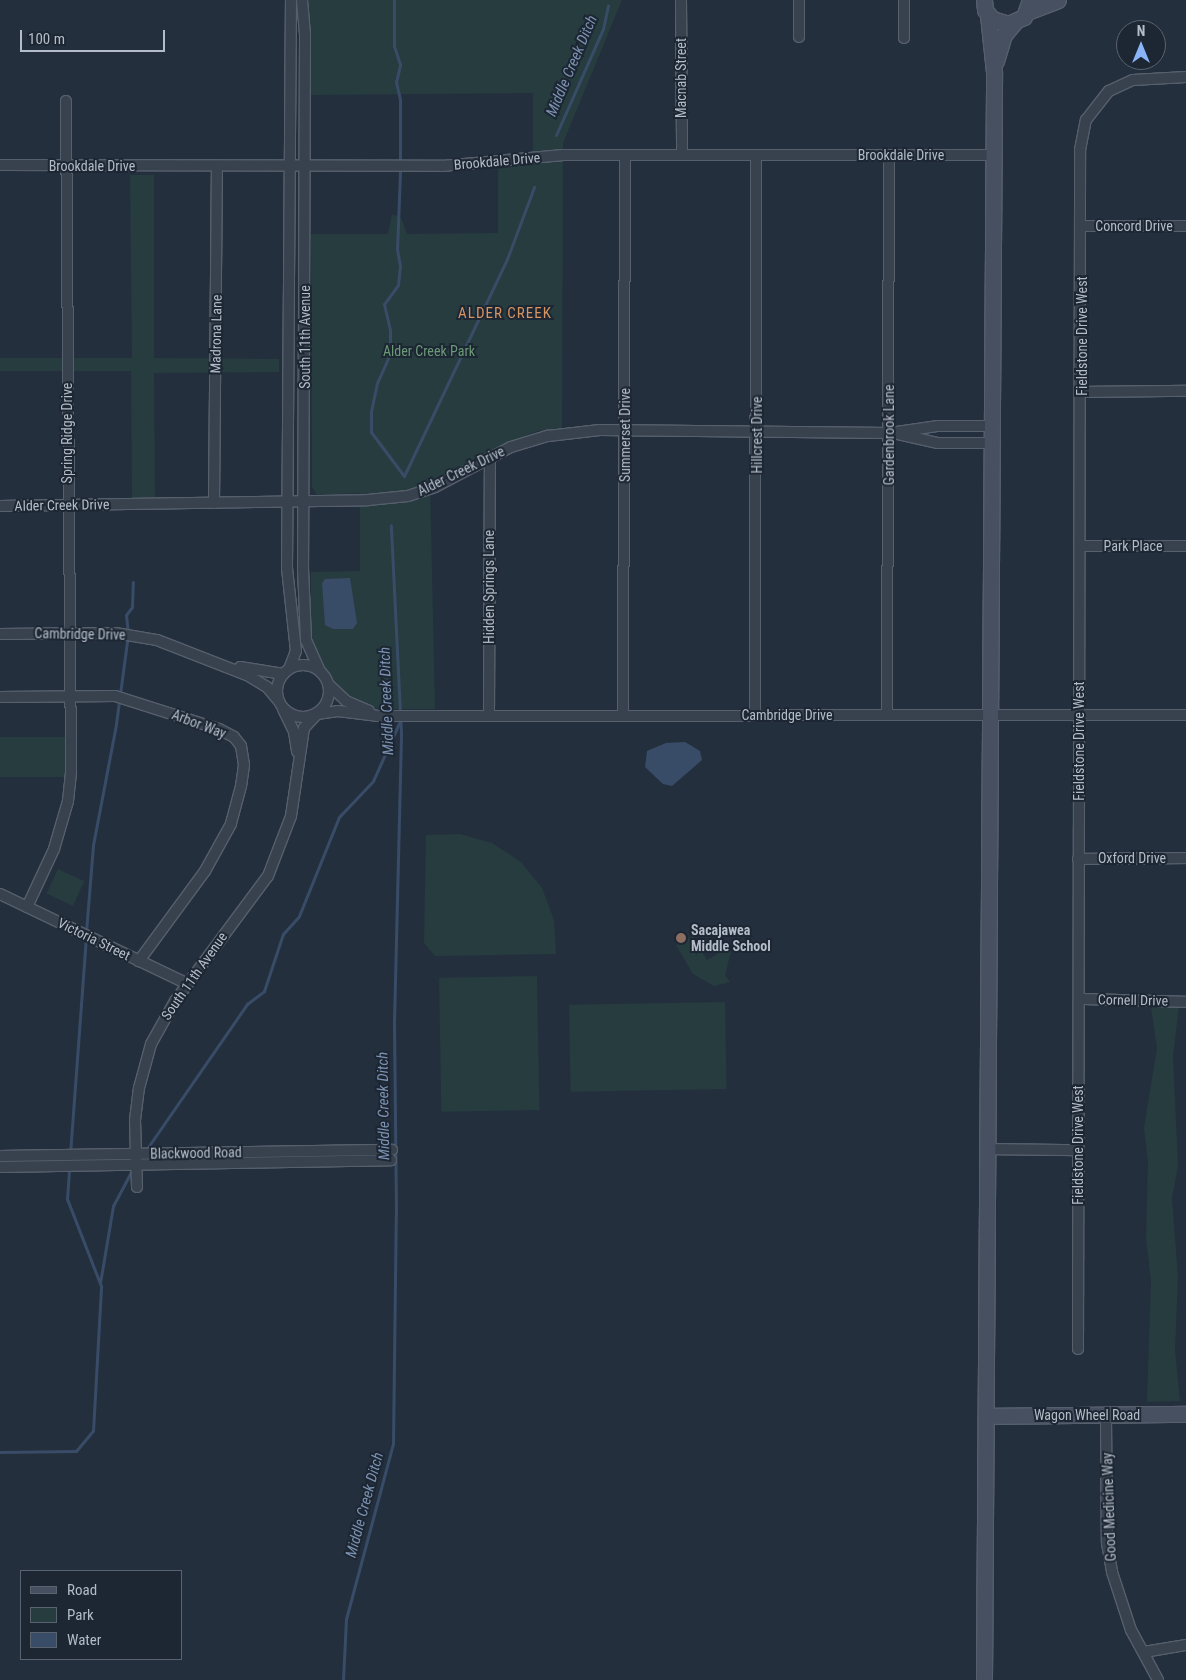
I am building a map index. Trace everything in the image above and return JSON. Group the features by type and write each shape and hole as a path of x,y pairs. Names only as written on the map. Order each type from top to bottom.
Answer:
{"street":[{"name":"South 11th Avenue","path":"291,0 288,166 287,502 288,591 296,642 295,660 278,682 281,704 294,732 297,780"},
{"name":"South 11th Avenue","path":"136,1187 135,1120 145,1063 163,1019 268,876 290,816 304,728 328,701 329,684 320,671 306,640 304,501 305,166 302,0"},
{"name":"Macnab Street","path":"681,0 682,155"},
{"path":"799,0 799,37"},
{"path":"904,0 904,38"},
{"path":"994,72 1000,43 1028,6 1058,0"},
{"path":"984,5 997,22 1014,23"},
{"path":"984,5 994,72 988,715 989,1149 984,1680"},
{"name":"Fieldstone Drive West","path":"1078,1349 1080,999 1078,859 1083,132 1099,99 1119,84 1152,78 1186,77"},
{"name":"Spring Ridge Drive","path":"27,907 54,849 68,801 71,770 67,505 66,101"},
{"name":"Brookdale Drive","path":"0,165 442,166 525,157 625,155 993,155"},
{"name":"Summerset Drive","path":"622,715 625,155"},
{"name":"Hillcrest Drive","path":"755,715 758,431 756,155"},
{"name":"Gardenbrook Lane","path":"887,715 890,433 889,155"},
{"name":"Madrona Lane","path":"214,503 217,166"},
{"name":"Concord Drive","path":"1082,226 1186,226"},
{"path":"1082,392 1186,391"},
{"name":"Alder Creek Drive","path":"0,506 287,502 408,496 435,487 511,447 548,436 625,430 890,433 938,426 991,426"},
{"name":"Alder Creek Drive","path":"890,433 938,442 991,442"},
{"name":"Hidden Springs Lane","path":"489,716 490,458"},
{"name":"Park Place","path":"1080,546 1186,546"},
{"name":"Cambridge Drive","path":"0,634 69,632 140,637 215,661 262,673 286,672"},
{"name":"Cambridge Drive","path":"215,661 266,687 281,704"},
{"path":"286,672 305,665 320,671"},
{"name":"Cambridge Drive","path":"329,684 346,701 387,716"},
{"name":"Arbor Way","path":"0,697 114,696 186,718 234,737 244,756 242,786 231,824 218,850 139,960"},
{"path":"281,704 299,717 317,714"},
{"name":"Cambridge Drive","path":"317,714 338,711 387,716 1186,714"},
{"name":"Oxford Drive","path":"1078,859 1186,858"},
{"name":"Victoria Street","path":"0,894 188,984"},
{"name":"Cornell Drive","path":"1080,999 1186,1002"},
{"path":"989,1149 1078,1150"},
{"name":"Blackwood Road","path":"0,1156 136,1154 392,1155 136,1165 0,1167"},
{"name":"Wagon Wheel Road","path":"987,1416 1186,1414"},
{"name":"Good Medicine Way","path":"1106,1415 1107,1543 1112,1572 1131,1630 1158,1680"},
{"path":"1144,1652 1186,1645"}],"green space":[{"name":"Alder Creek Park","path":"309,0 622,0 563,143 562,428 538,431 504,444 430,483 435,709 379,709 357,700 334,686 311,639 311,572 360,571 360,493 317,495 312,487 311,234 388,234 392,214 401,218 407,234 498,233 498,169 533,164 533,93 309,95"},
{"path":"130,175 154,175 154,358 279,359 279,372 154,373 155,498 132,499 131,371 0,371 0,358 132,358"},
{"path":"0,737 65,737 65,777 0,777"},
{"path":"460,834 492,843 521,862 542,888 554,920 556,954 435,956 424,943 426,835"},
{"path":"58,869 84,881 73,906 47,893"},
{"path":"693,936 707,960 724,950 731,951 725,975 730,982 714,986 693,974 676,945"},
{"path":"537,976 539,1110 441,1112 439,978"},
{"path":"725,1002 727,1089 571,1092 569,1005"},
{"path":"1151,1007 1179,1007 1173,1056 1178,1166 1172,1198 1178,1277 1175,1350 1180,1401 1147,1402 1151,1281 1146,1238 1148,1162 1144,1128 1157,1048"}],"water":[{"path":"350,578 357,623 353,629 333,629 325,625 322,583 325,579"},
{"path":"685,742 700,751 702,760 672,786 663,784 645,767 647,751 666,743"}],"waterway":[{"path":"394,0 394,46 400,65 396,82 400,100 400,159"},
{"name":"Middle Creek Ditch","path":"556,135 603,29 608,6"},
{"name":"Middle Creek Ditch","path":"400,172 397,249 400,266 398,285 384,304 390,331 390,354 377,383 371,412 371,432 404,476 507,259 534,187"},
{"name":"Middle Creek Ditch","path":"343,1680 346,1619 393,1444 396,1213 394,1022 401,733 391,525"},
{"path":"86,932 93,845 116,724 128,634 126,615 132,607 133,582"},
{"path":"146,1150 247,1004 264,991 283,934 299,916 339,817 373,781 400,721"},
{"path":"70,1154 86,938"},
{"path":"0,1452 76,1451 93,1431 101,1286 67,1199 69,1168"},
{"path":"100,1283 113,1206 133,1168"}],"place":[{"name":"Sacajawea Middle School","path":"681,938"}],"district":[{"name":"ALDER CREEK","path":"505,314"}]}
